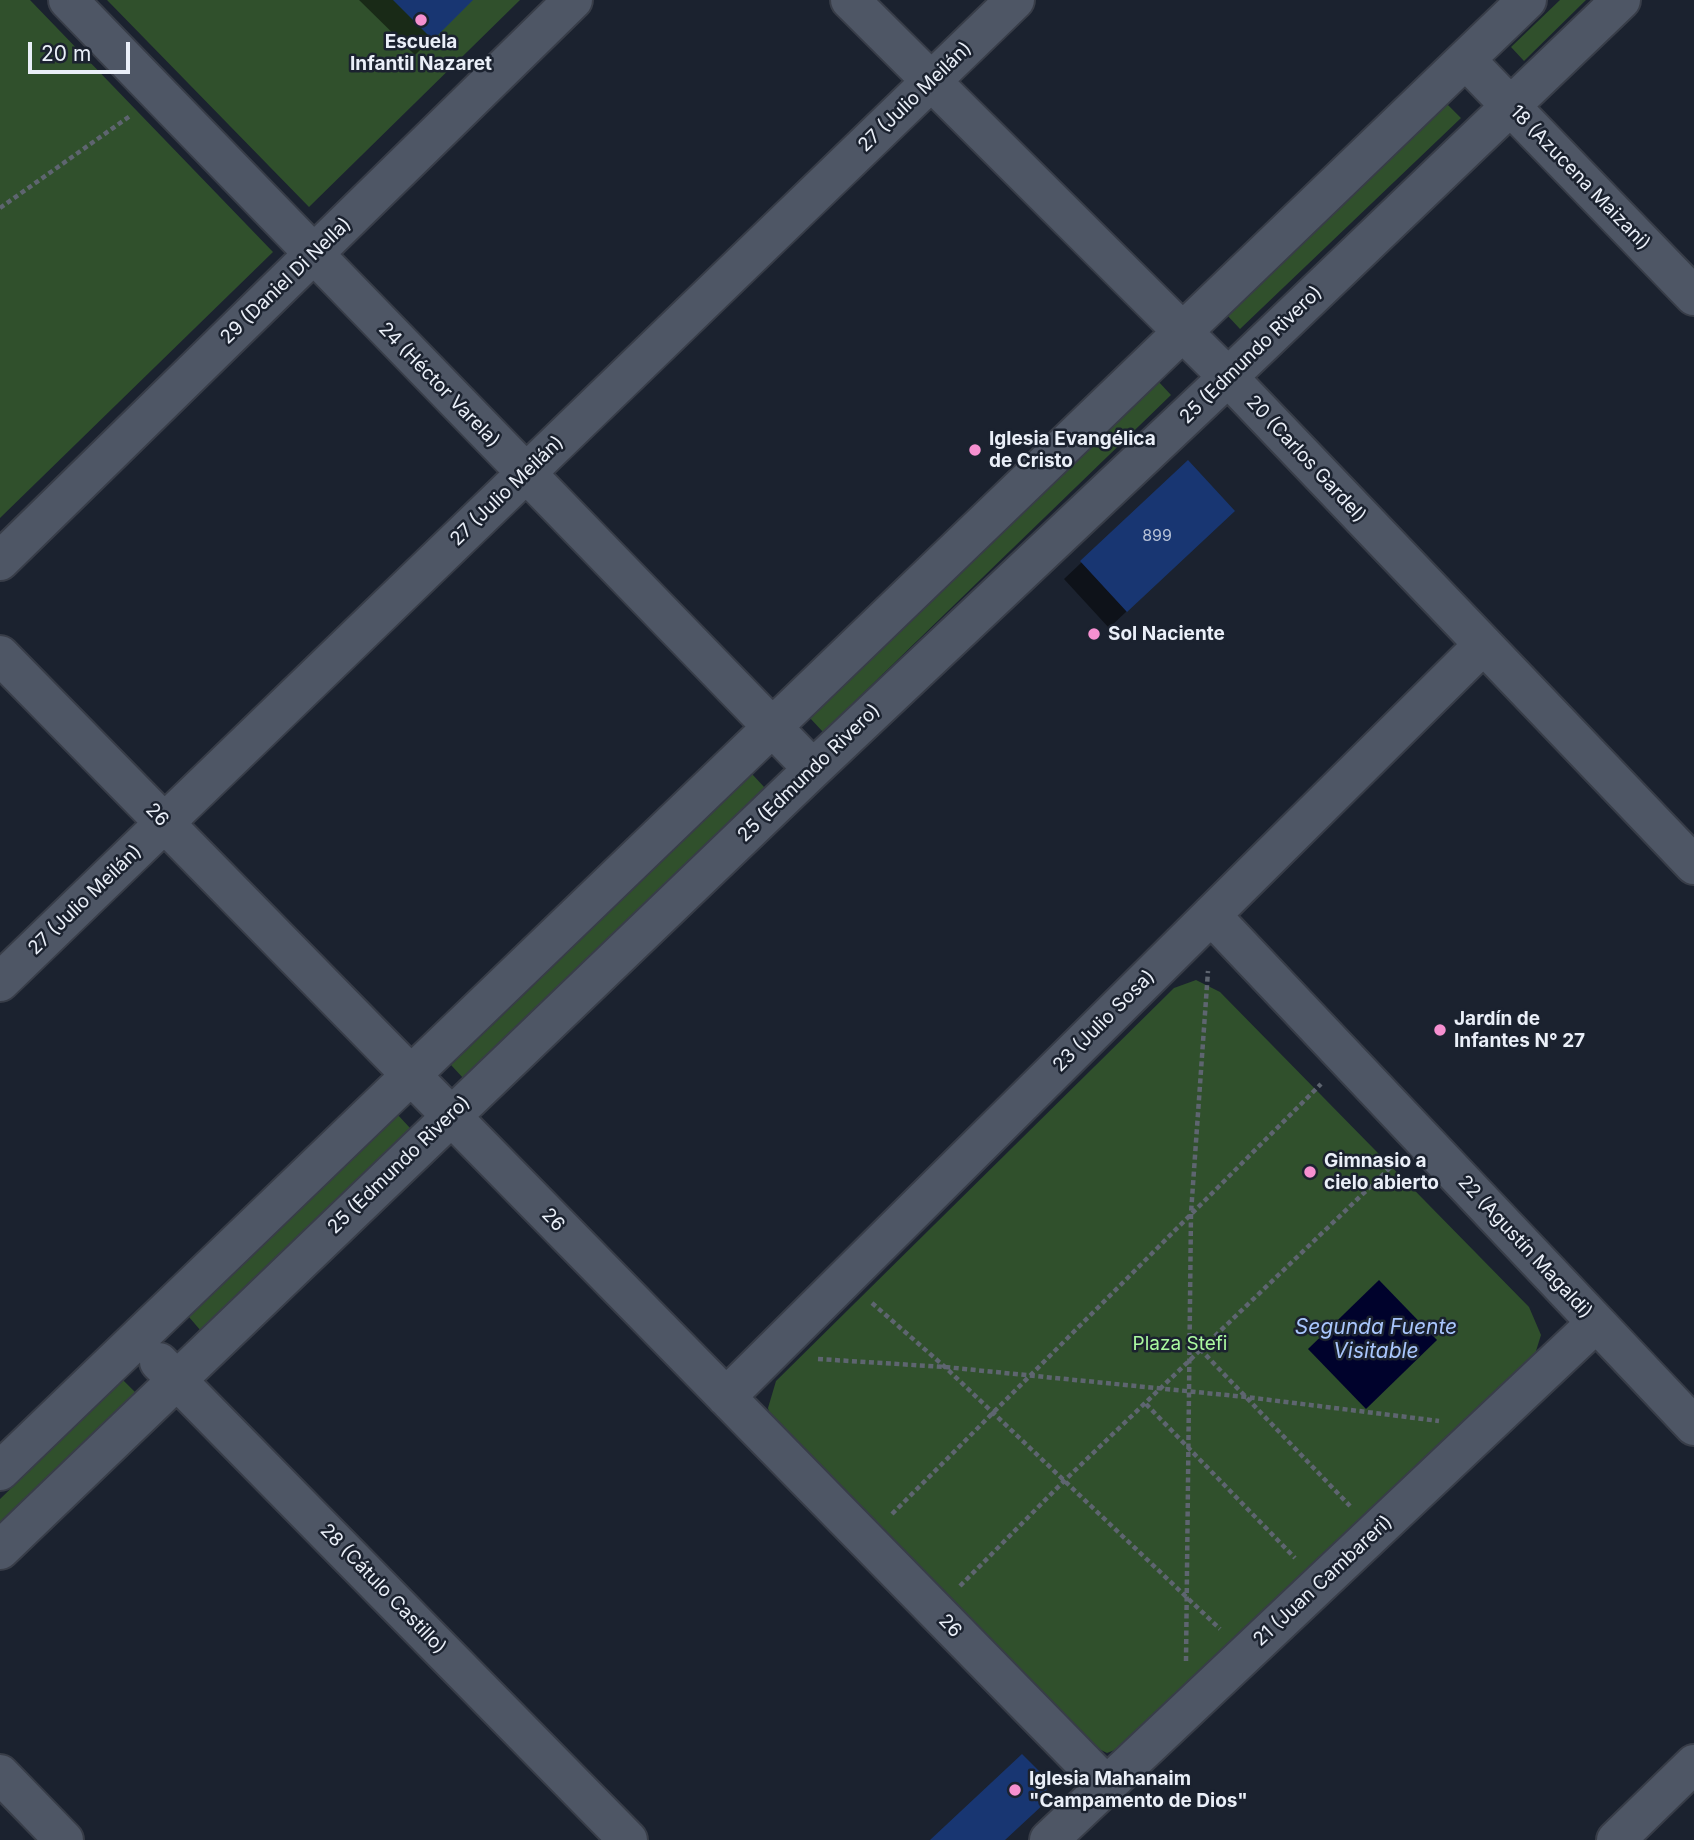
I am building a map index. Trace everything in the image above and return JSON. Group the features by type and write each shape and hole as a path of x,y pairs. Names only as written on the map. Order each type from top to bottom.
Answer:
{"street":[{"name":"24 (Héctor Varela)","path":"68,0 813,769"},
{"name":"29 (Daniel Di Nella)","path":"0,561 573,0"},
{"name":"20 (Carlos Gardel)","path":"850,0 1228,377 1694,865"},
{"name":"27 (Julio Meilán)","path":"0,982 1015,0"},
{"path":"0,1471 1527,0"},
{"name":"25 (Edmundo Rivero)","path":"0,1550 450,1116 1228,377 1620,0"},
{"name":"18 (Azucena Maizani)","path":"1466,60 1694,296"},
{"name":"23 (Julio Sosa)","path":"726,1397 1483,645"},
{"name":"26","path":"0,655 1107,1786"},
{"name":"22 (Agustín Magaldi)","path":"1211,915 1694,1426"},
{"name":"21 (Juan Cambareri)","path":"1049,1840 1596,1323"},
{"name":"28 (Cátulo Castillo)","path":"135,1340 628,1840"},
{"path":"1616,1840 1694,1764"},
{"path":"0,1774 64,1840"}],"path":[{"path":"0,208 159,95"},
{"path":"1186,1711 1191,1213 1208,969"},
{"path":"866,1540 1347,1059"},
{"path":"935,1611 1065,1480 1421,1138"},
{"path":"845,1279 993,1412 1186,1595 1245,1655"},
{"path":"1200,1349 1375,1532"},
{"path":"768,1356 945,1367 1245,1398 1486,1427"},
{"path":"1146,1404 1319,1584"}],"green space":[{"path":"0,0 30,0 273,252 0,518"},
{"path":"107,0 520,0 309,207"},
{"path":"1560,0 1586,0 1524,61 1511,47"},
{"path":"1447,104 1461,118 1240,329 1227,315"},
{"path":"1158,381 1171,395 823,732 810,718"},
{"path":"752,774 765,788 464,1079 451,1065"},
{"name":"Plaza Stefi","path":"1196,980 1220,992 1529,1307 1541,1335 1531,1367 1133,1743 1107,1753 1080,1740 775,1435 768,1408 776,1381 1174,988"},
{"path":"397,1114 410,1128 201,1331 189,1317"},
{"path":"123,1380 136,1393 0,1526 0,1499"}],"water":[{"name":"Segunda Fuente Visitable","path":"1379,1280 1437,1340 1366,1409 1308,1349"}],"building":[{"name":"Escuela Infantil Nazaret","path":"393,0 473,0 433,40"},
{"path":"1188,460 1235,511 1127,612 1080,561"},
{"name":"Iglesia Mahanaim \"Campamento de Dios\"","path":"1022,1754 1047,1779 1046,1802 1005,1840 930,1840"}],"place":[{"name":"Escuela Infantil Nazaret","path":"421,20"},
{"name":"Iglesia Evangélica de Cristo","path":"975,450"},
{"name":"Sol Naciente","path":"1094,634"},
{"name":"Jardín de Infantes N° 27","path":"1440,1030"},
{"name":"Gimnasio a cielo abierto","path":"1310,1172"},
{"name":"Iglesia Mahanaim \"Campamento de Dios\"","path":"1015,1790"}]}
